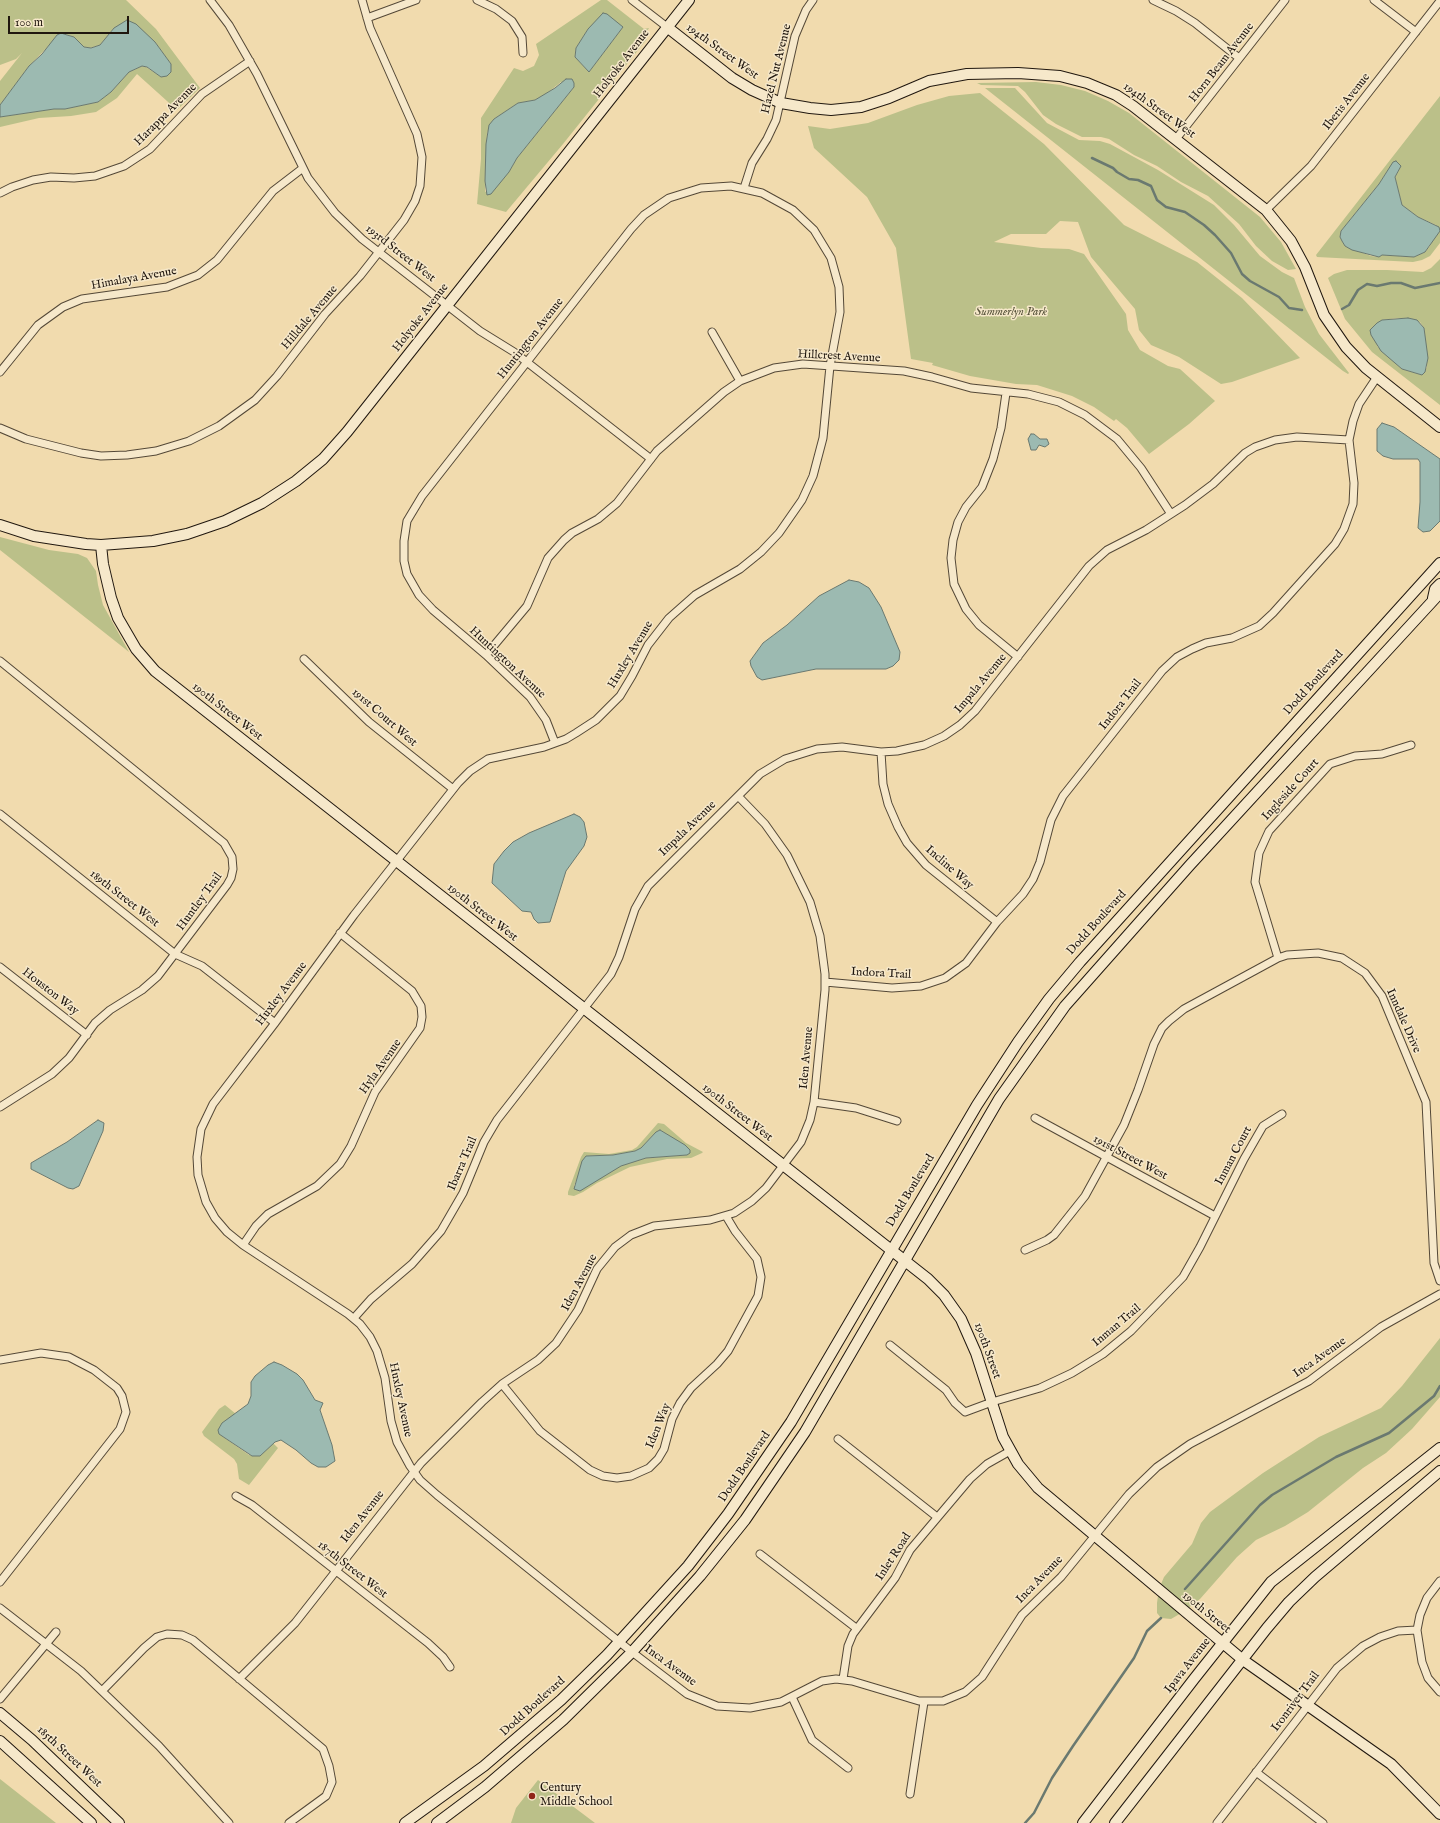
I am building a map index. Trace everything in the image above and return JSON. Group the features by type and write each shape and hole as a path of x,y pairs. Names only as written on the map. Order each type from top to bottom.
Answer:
{"street":[{"name":"193rd Street West","path":"210,0 229,25 250,61 303,168 320,195 335,213 351,229 379,252 480,331 508,348 527,362 651,459"},
{"name":"Hilldale Avenue","path":"0,428 47,446 81,453 101,456 142,453 189,441 219,426 255,400 277,376 332,305 360,276 404,220 415,201 422,178 422,157 417,134 367,18 362,0"},
{"path":"367,18 416,0"},
{"path":"478,0 496,9 512,21 522,37 523,53"},
{"name":"194th Street West","path":"632,0 732,78 752,90 781,103 820,109 848,108 870,104 920,84 948,77 995,73 1050,75 1087,83 1116,95 1133,106 1266,210 1284,231 1296,249 1321,307 1332,328 1353,355 1377,377 1440,426"},
{"name":"Holyoke Avenue","path":"0,525 41,537 101,545 154,541 197,531 239,515 275,495 314,467 332,449 448,305 689,0"},
{"name":"Hazel Nut Avenue","path":"744,188 749,169 772,129 781,103 795,36 806,10 813,0"},
{"path":"1153,0 1196,23 1239,58"},
{"name":"Horn Beam Avenue","path":"1176,139 1285,0"},
{"path":"1374,0 1416,32"},
{"name":"Iberis Avenue","path":"1266,210 1311,166 1440,1"},
{"name":"Harappa Avenue","path":"0,193 33,180 95,176 124,166 150,149 202,94 250,61"},
{"name":"Himalaya Avenue","path":"0,372 44,319 63,306 82,299 174,286 193,278 206,270 217,260 273,191 303,168"},
{"name":"Huntington Avenue","path":"555,743 546,720 535,703 486,655 433,610 419,595 407,574 404,562 404,535 407,521 416,504 631,229 649,211 669,198 694,189 719,186 744,188 770,196 793,210 814,230 828,252 836,275 840,302 830,366"},
{"path":"712,332 740,381"},
{"name":"Hillcrest Avenue","path":"486,655 527,606 542,568 552,553 572,533 598,519 617,503 651,459 682,428 724,392 740,381 765,371 784,366 802,364 911,372 971,388 1006,393 1021,393 1050,399 1078,410 1108,431 1128,452 1171,514"},
{"name":"Huxley Avenue","path":"632,1652 437,1496 413,1471 402,1452 394,1431 386,1385 377,1351 370,1337 354,1318 243,1245 221,1226 206,1202 198,1175 197,1147 201,1129 213,1104 340,934 453,790 470,771 488,759 503,754 537,749 555,743 586,727 612,705 626,686 654,636 677,609 695,595 750,561 770,543 788,523 808,488 817,464 824,431 830,366"},
{"name":"Indora Trail","path":"825,982 900,988 920,986 936,982 962,967 997,922 1020,898 1033,879 1040,862 1051,820 1063,796 1162,671 1177,657 1192,649 1206,643 1239,636 1259,626 1273,613 1335,544 1344,529 1353,504 1354,483 1350,440 1353,421 1359,404 1377,377"},
{"path":"1006,393 1001,428 994,459 982,487 966,507 958,522 953,540 951,563 957,592 969,614 979,625 1018,657"},
{"name":"Impala Avenue","path":"583,1009 614,968 635,910 648,886 766,770 785,759 804,752 836,747 881,752 905,750 924,745 955,729 975,712 1098,558 1112,546 1146,530 1171,514 1207,488 1245,453 1265,443 1297,437 1350,440"},
{"name":"190th Street West","path":"101,545 103,564 115,608 129,638 149,665 164,679 890,1251 904,1260"},
{"name":"Dodd Boulevard","path":"405,1823 454,1789 512,1743 561,1700 620,1642 680,1575 716,1530 759,1471 809,1392 890,1251 977,1105 1018,1042 1049,1000 1085,956 1440,563"},
{"path":"1432,602 1435,589 1440,584"},
{"path":"437,1823 484,1787 563,1720 632,1652 700,1576 745,1520 805,1432 999,1099 1065,1006 1201,854 1440,593"},
{"name":"191st Court West","path":"304,659 369,722 453,790"},
{"name":"Huntley Trail","path":"0,661 224,843 232,857 233,869 232,878 158,976 142,990 110,1010 95,1023 69,1058 52,1074 0,1107"},
{"name":"Ingleside Court","path":"1278,958 1255,882 1259,853 1269,831 1330,764 1355,756 1382,754 1411,745"},
{"name":"Incline Way","path":"881,752 883,784 888,804 907,843 926,865 997,922"},
{"name":"Iden Avenue","path":"239,1678 295,1623 413,1471 472,1411 502,1384 538,1360 556,1343 578,1310 597,1269 609,1253 631,1235 661,1224 704,1221 726,1216 743,1208 757,1197 784,1167 805,1134 814,1102 825,982 820,936 813,908 804,888 776,838 765,824 738,796"},
{"name":"189th Street West","path":"0,814 175,954 202,966 275,1023"},
{"name":"Hyla Avenue","path":"243,1245 256,1226 268,1214 317,1186 340,1164 351,1146 375,1092 420,1028 422,1017 421,1006 412,991 340,934"},
{"name":"Inndale Drive","path":"1025,1250 1047,1240 1061,1228 1085,1196 1107,1158 1133,1104 1151,1052 1162,1028 1184,1009 1278,958 1286,955 1318,953 1342,958 1365,973 1382,996 1426,1102 1434,1262 1440,1281"},
{"name":"Houston Way","path":"0,967 87,1035"},
{"name":"Ibarra Trail","path":"354,1318 380,1290 412,1264 441,1231 463,1193 484,1142 497,1120 583,1009"},
{"path":"814,1102 856,1108 897,1121"},
{"name":"Inman Court","path":"1215,1216 1244,1159 1263,1126 1282,1114"},
{"name":"191st Street West","path":"1035,1118 1215,1216"},
{"name":"Iden Way","path":"502,1384 540,1431 590,1470 610,1477 624,1477 638,1474 649,1468 658,1459 664,1449 672,1419 680,1403 691,1388 717,1364 728,1351 756,1301 760,1290 761,1277 757,1259 735,1231 726,1216"},
{"name":"Inman Trail","path":"992,1402 1040,1388 1072,1373 1103,1354 1131,1331 1183,1277 1215,1216"},
{"name":"190th Street","path":"904,1260 936,1287 961,1319 976,1353 1003,1437 1010,1451 1027,1477 1094,1536 1243,1660 1307,1707 1391,1764 1440,1814"},
{"name":"Inca Avenue","path":"632,1652 687,1694 717,1706 750,1708 765,1706 792,1697 822,1681 843,1679 908,1699 924,1702 954,1698 974,1686 990,1667 1022,1615 1061,1577 1129,1494 1157,1466 1190,1444 1309,1381 1381,1327 1440,1294"},
{"path":"890,1346 946,1390 955,1403 965,1412 992,1402"},
{"path":"0,1360 41,1353 69,1357 94,1370 117,1388 122,1396 126,1412 120,1429 0,1582"},
{"path":"838,1439 937,1517"},
{"name":"Ipava Avenue","path":"1083,1823 1271,1582 1440,1448"},
{"name":"Inlet Road","path":"843,1679 848,1646 856,1628 892,1582 910,1550 978,1471 1010,1451"},
{"path":"1115,1823 1267,1628 1306,1586 1440,1471"},
{"name":"187th Street West","path":"236,1496 252,1504 436,1650 450,1667"},
{"path":"760,1554 856,1628"},
{"path":"1440,1581 1427,1598 1416,1630 1422,1662 1428,1678 1440,1692"},
{"path":"0,1608 81,1671 159,1746 230,1823"},
{"name":"Ironriver Trail","path":"1217,1823 1337,1668 1363,1646 1390,1633 1416,1630"},
{"path":"0,1700 56,1632"},
{"path":"102,1691 144,1648 158,1637 167,1634 182,1635 193,1640 323,1749 329,1766 332,1782 326,1796 288,1823"},
{"path":"792,1697 812,1740 848,1768"},
{"path":"910,1794 924,1702"},
{"name":"185th Street West","path":"0,1713 32,1740 119,1823"},
{"path":"0,1741 91,1823"},
{"path":"1256,1772 1323,1823"}],"green space":[{"path":"0,0 126,0 156,29 200,88 177,110 137,74 117,98 96,112 71,116 39,118 0,127 0,117 54,109 65,109 98,102 111,92 129,72 142,66 161,77 171,64 155,42 114,28 100,45 90,48 84,47 74,37 61,33 29,66 0,105 0,81 22,53 16,59 0,65"},
{"path":"601,0 607,0 644,29 649,28 644,36 647,39 563,144 506,212 477,204 481,159 481,118 514,68 523,71 534,66 539,55 536,44","holes":["623,27 589,72 575,57 576,48 588,29","561,82 574,87 517,158 509,172 485,192 487,133 494,119 518,103 535,100 546,94"]},
{"path":"1036,82 1061,85 1085,91 1108,101 1129,113 1260,217 1281,242 1296,269 1288,270 1272,261 1256,246 1239,224 1208,196 1181,182 1157,166 1134,155 1109,139 1101,137 1082,137 1056,124 1043,115 1025,92 1018,86 981,85 977,83"},
{"path":"985,88 1015,88 1047,123 1079,140 1100,141 1110,144 1158,170 1214,205 1234,225 1260,256 1282,272 1294,278 1305,307 1319,334 1349,373 1348,374 1343,371"},
{"name":"Summerlyn Park","path":"980,93 1044,144 1124,225 1197,262 1242,298 1300,358 1232,382 1221,384 1179,357 1151,345 1139,330 1135,309 1091,257 1078,222 1060,221 1046,234 1011,234 994,242 1041,248 1069,249 1084,254 1126,314 1128,330 1140,350 1168,366 1180,369 1215,401 1189,424 1149,454 1127,428 1116,419 1114,421 1094,407 1072,396 1037,385 1016,384 970,376 932,365 933,363 911,359 896,248 867,197 814,148 808,126 830,129 868,123 917,105 949,96"},
{"path":"1440,96 1440,243 1430,256 1413,262 1317,257 1316,255","holes":["1390,167 1399,170 1395,177 1402,205 1418,217 1436,225 1430,246 1425,252 1414,257 1382,255 1378,257 1371,256 1345,246 1340,237 1341,231 1379,184"]},
{"path":"1440,259 1440,405 1372,352 1345,319 1328,278 1334,274 1347,270 1423,272 1431,268","holes":["1398,318 1420,322 1424,328 1427,367 1422,375 1402,369 1377,346 1382,320"]},
{"path":"0,537 49,550 78,554 87,558 96,571 103,605 129,652 0,550"},
{"path":"658,1123 664,1124 686,1143 703,1152 691,1158 667,1159 630,1167 597,1183 583,1192 574,1196 568,1195 584,1152 609,1154 632,1150 637,1147","holes":["660,1130 688,1148 687,1155 646,1158 617,1167 588,1184 574,1186 586,1156 613,1155 635,1151 641,1148 656,1132"]},
{"path":"1440,1338 1440,1397 1412,1429 1386,1453 1363,1468 1308,1512 1285,1526 1256,1540 1237,1557 1200,1599 1183,1612 1171,1619 1161,1618 1157,1613 1157,1603 1159,1589 1164,1577 1192,1544 1201,1523 1210,1512 1263,1473 1319,1437 1381,1408 1402,1386"},
{"path":"225,1405 236,1414 220,1426 222,1436 249,1455 260,1456 273,1443 278,1448 249,1485 239,1479 237,1464 234,1459 204,1436 202,1432 219,1409"},
{"path":"0,1779 56,1823 0,1823"},
{"path":"538,1780 595,1823 511,1823 516,1808"}],"water":[{"path":"603,13 607,14 623,27 589,72 575,57 576,48 588,29"},
{"path":"127,20 136,24 155,42 171,64 171,72 167,76 161,77 147,67 142,66 129,72 111,92 98,102 65,109 54,109 0,117 0,105 29,66 42,54 57,35 61,33 74,37 84,47 91,48 100,45 114,28"},
{"path":"566,79 572,79 574,87 517,158 509,172 491,194 487,195 485,181 486,144 489,125 494,119 518,103 535,100 555,88"},
{"path":"1396,161 1401,166 1395,177 1402,205 1418,217 1439,227 1440,231 1425,252 1414,257 1382,255 1379,257 1352,250 1345,246 1342,241 1340,237 1341,231 1379,184 1393,162"},
{"path":"1408,318 1417,320 1424,328 1428,358 1425,372 1422,375 1402,369 1381,351 1371,335 1370,330 1382,320"},
{"path":"1382,423 1394,427 1440,459 1440,521 1430,531 1423,532 1418,528 1420,502 1420,462 1418,459 1393,459 1383,456 1377,451 1377,429"},
{"path":"1031,434 1034,434 1040,439 1047,439 1049,444 1045,447 1039,445 1036,450 1031,450 1028,439"},
{"path":"849,580 859,582 869,588 881,607 900,652 899,660 893,666 886,669 816,669 762,680 757,677 750,661 763,643 787,625 819,596"},
{"path":"574,814 580,817 584,822 587,837 584,846 566,871 550,922 538,923 534,919 531,912 522,911 492,883 494,864 513,842 529,833"},
{"path":"98,1120 104,1123 103,1131 79,1186 73,1189 68,1188 31,1169 31,1163 67,1142"},
{"path":"660,1130 685,1145 690,1150 690,1153 687,1155 646,1158 621,1166 580,1191 574,1189 582,1161 586,1156 613,1155 635,1151 641,1148 656,1132"},
{"path":"274,1362 297,1374 303,1380 315,1400 323,1403 320,1410 332,1445 335,1461 326,1467 318,1467 311,1463 281,1440 275,1442 260,1456 252,1456 219,1434 218,1430 222,1423 248,1404 251,1396 251,1382 255,1376"}],"waterway":[{"path":"1092,158 1113,168 1129,179 1138,180 1151,186 1157,200 1166,207 1185,212 1204,225 1215,235 1231,253 1242,274 1250,281 1279,297 1289,308 1302,310"},
{"path":"1342,309 1349,305 1358,290 1367,284 1377,286 1391,283 1401,283 1415,288 1440,283"},
{"path":"1185,1589 1260,1505 1272,1495 1336,1457 1389,1433 1434,1396 1440,1386"},
{"path":"1025,1823 1034,1813 1052,1778 1073,1746 1134,1658 1147,1631 1161,1618"}],"place":[{"name":"Century Middle School","path":"532,1796"}]}
